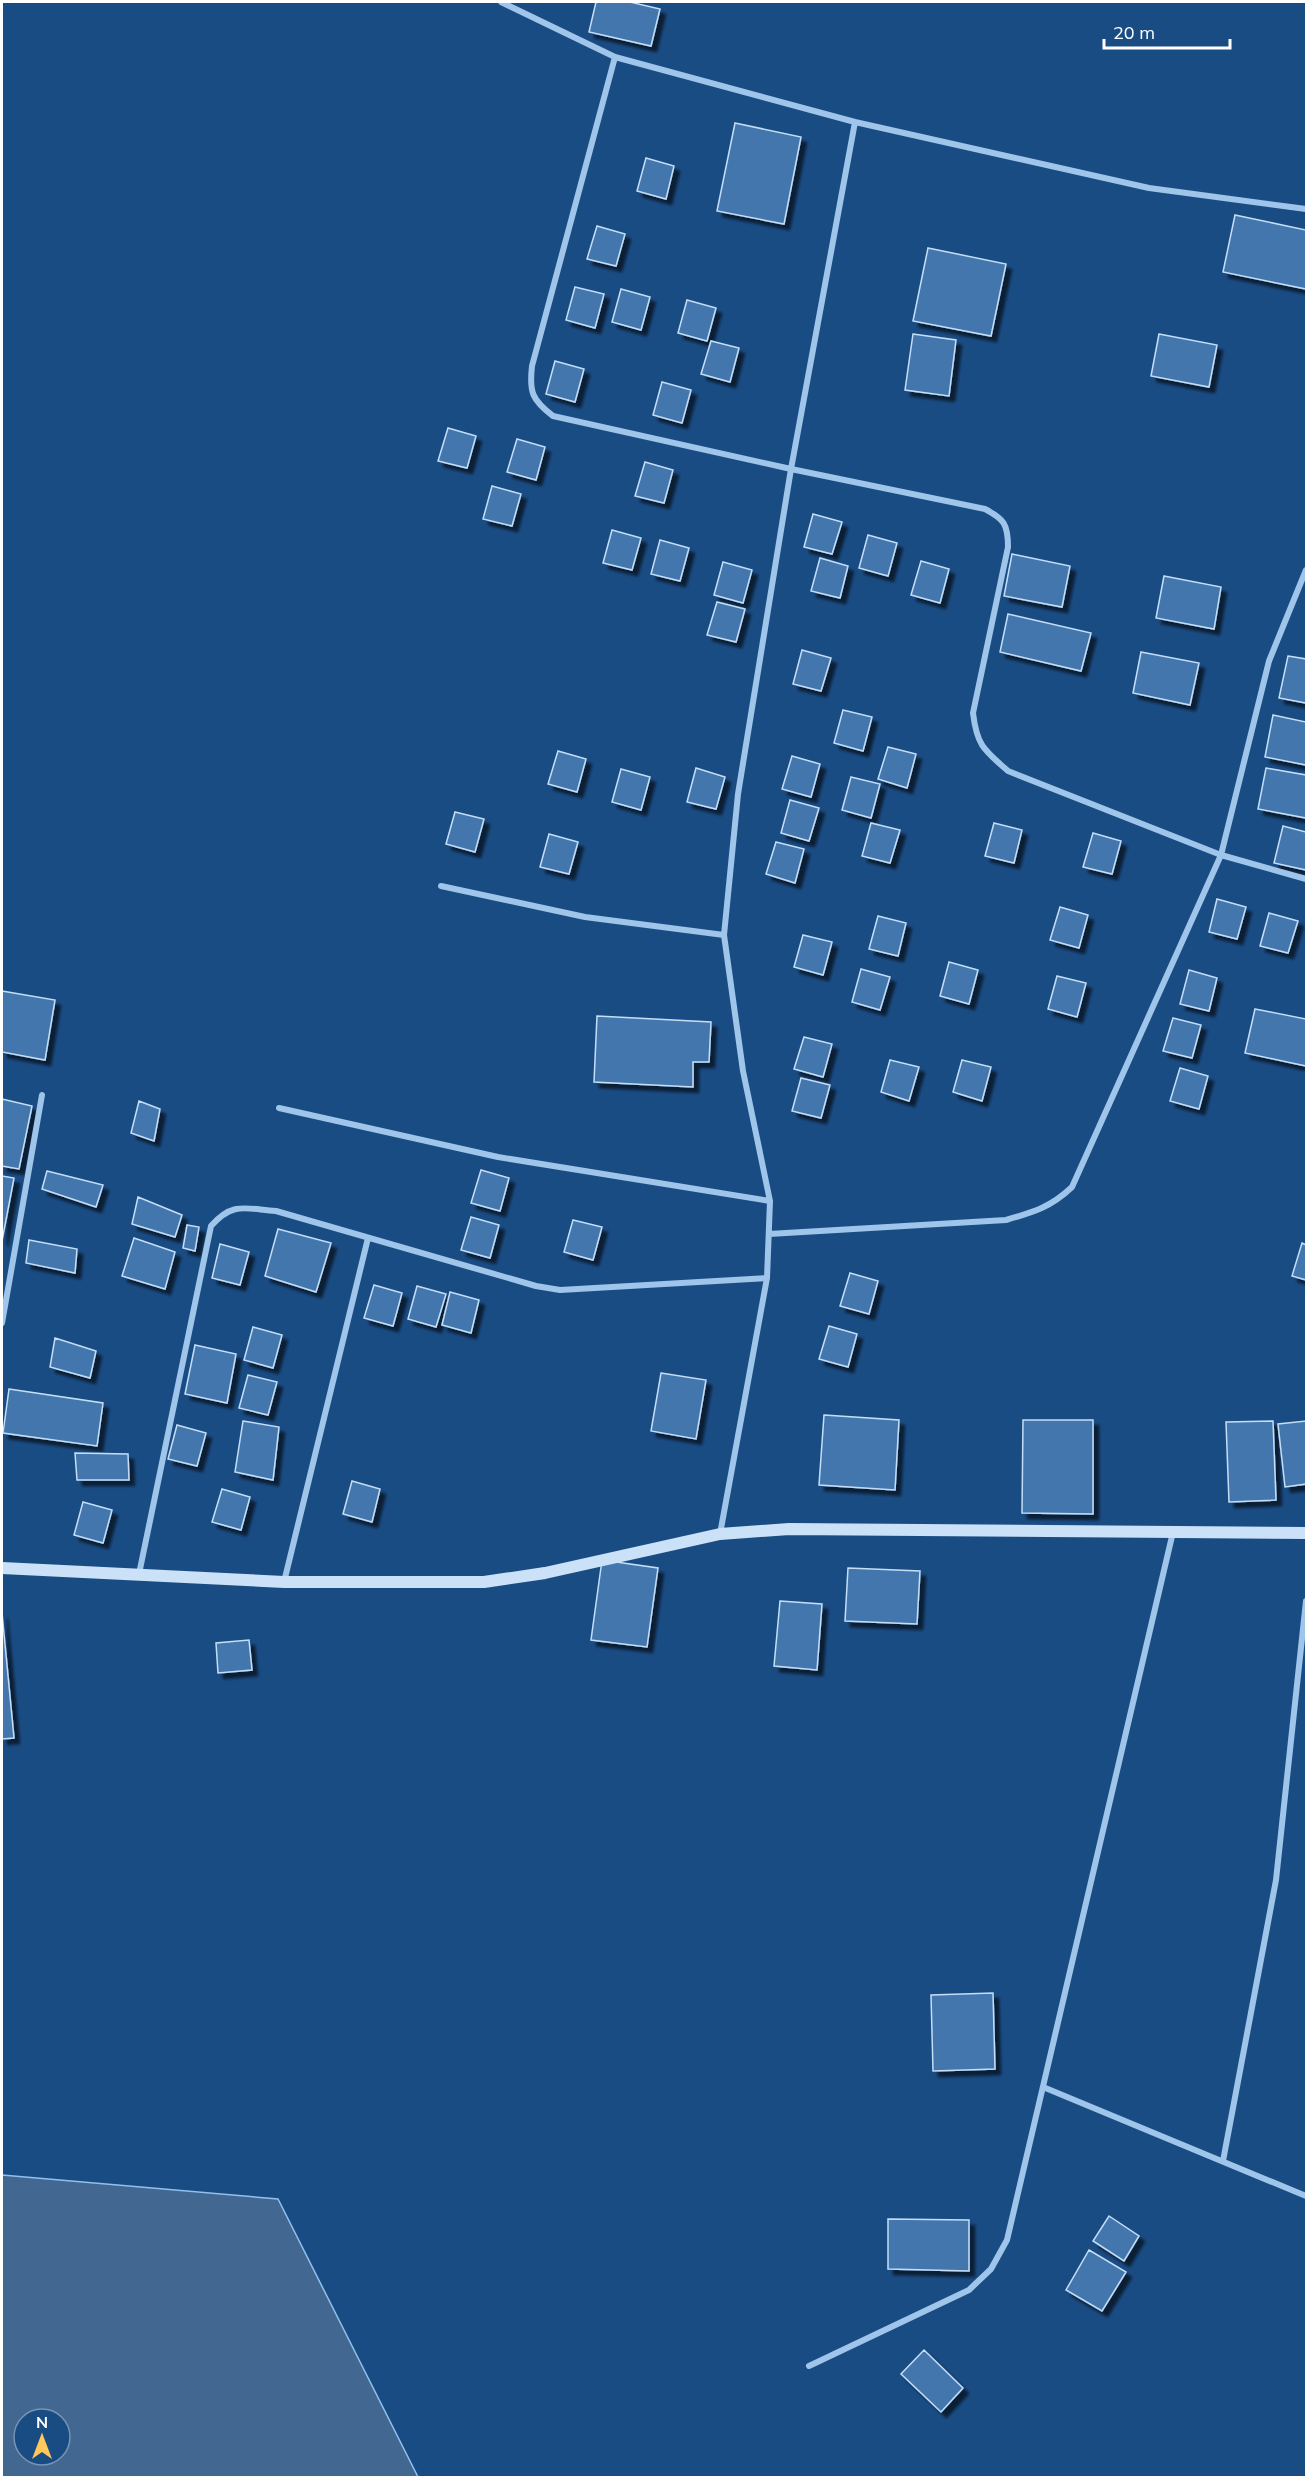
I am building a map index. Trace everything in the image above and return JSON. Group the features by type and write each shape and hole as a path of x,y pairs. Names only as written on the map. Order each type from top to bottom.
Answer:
{"main road":[{"path":"2,1568 285,1582 484,1582 545,1573 720,1534 789,1528 1306,1533"}],"street":[{"path":"501,2 615,57 855,122 1149,188 1306,209"},
{"path":"615,57 532,366 530,385 537,403 553,416 985,509 1002,518 1008,532 1008,547 973,713 975,732 983,750 1008,771 1221,855 1306,879"},
{"path":"720,1534 768,1278 770,1201 742,1071 724,934 738,794 791,469 855,122"},
{"path":"769,1234 1006,1220 1057,1202 1072,1187 1221,855 1269,661 1306,570"},
{"path":"441,886 585,917 724,934"},
{"path":"2,1323 42,1095"},
{"path":"279,1108 498,1157 770,1201"},
{"path":"139,1574 211,1226 220,1215 234,1208 276,1211 536,1286 560,1290 768,1278"},
{"path":"285,1582 368,1238"},
{"path":"809,2366 969,2290 991,2269 1007,2240 1173,1532"},
{"path":"1223,2161 1276,1880 1306,1601"},
{"path":"1043,2087 1306,2196"}],"water":[{"path":"2,2175 278,2199 418,2477 2,2477"}],"building":[{"path":"596,2 630,2 660,9 651,46 589,32"},
{"path":"735,123 801,137 784,224 717,211"},
{"path":"646,158 674,166 666,199 637,191"},
{"path":"1235,215 1306,230 1306,289 1223,272"},
{"path":"597,226 625,234 616,266 587,259"},
{"path":"928,248 1006,264 991,336 913,321"},
{"path":"575,287 604,294 595,328 566,320"},
{"path":"621,289 650,297 641,330 612,322"},
{"path":"687,300 716,308 707,341 678,333"},
{"path":"913,334 956,340 949,396 905,390"},
{"path":"1159,334 1217,345 1209,387 1151,376"},
{"path":"711,341 739,348 730,382 701,374"},
{"path":"555,361 584,369 575,402 546,394"},
{"path":"662,382 691,390 682,423 653,415"},
{"path":"448,428 476,436 467,468 438,461"},
{"path":"517,439 545,447 536,480 507,472"},
{"path":"645,462 673,470 664,503 635,496"},
{"path":"492,486 521,494 512,526 483,519"},
{"path":"813,514 842,522 832,554 804,547"},
{"path":"612,530 641,538 632,570 603,563"},
{"path":"868,535 897,543 888,576 859,568"},
{"path":"660,540 689,548 680,581 651,574"},
{"path":"1012,554 1070,566 1062,607 1004,596"},
{"path":"820,558 848,566 840,598 811,591"},
{"path":"921,561 949,569 940,603 911,595"},
{"path":"723,562 752,570 743,603 714,595"},
{"path":"1164,576 1221,587 1214,629 1156,618"},
{"path":"717,602 745,609 736,642 707,635"},
{"path":"1008,614 1091,633 1081,671 1000,652"},
{"path":"802,650 831,658 821,691 793,684"},
{"path":"1141,652 1199,663 1190,705 1133,693"},
{"path":"1288,656 1306,659 1306,703 1279,698"},
{"path":"843,710 872,717 863,751 834,743"},
{"path":"1273,715 1306,722 1306,765 1265,757"},
{"path":"888,747 916,754 907,788 878,779"},
{"path":"558,751 586,759 577,792 548,784"},
{"path":"792,756 820,764 811,797 782,789"},
{"path":"696,768 725,777 716,809 687,802"},
{"path":"1266,768 1306,775 1306,818 1258,809"},
{"path":"621,769 650,777 641,810 612,802"},
{"path":"851,777 880,784 871,818 842,810"},
{"path":"790,800 819,808 809,841 781,833"},
{"path":"455,812 484,819 475,852 446,844"},
{"path":"871,823 900,830 890,863 862,856"},
{"path":"994,823 1022,830 1014,863 985,856"},
{"path":"1283,826 1306,832 1306,870 1274,863"},
{"path":"1093,833 1121,841 1112,874 1083,867"},
{"path":"549,834 578,842 569,874 540,867"},
{"path":"776,842 804,849 795,883 766,874"},
{"path":"1217,899 1246,907 1237,939 1209,932"},
{"path":"1060,907 1088,915 1079,948 1050,940"},
{"path":"1269,913 1298,921 1288,953 1260,946"},
{"path":"878,916 906,923 898,956 869,949"},
{"path":"803,935 832,942 823,975 794,967"},
{"path":"949,962 978,970 969,1004 940,996"},
{"path":"861,969 890,977 880,1010 852,1002"},
{"path":"1189,970 1217,978 1209,1011 1180,1004"},
{"path":"1057,976 1086,983 1077,1017 1048,1009"},
{"path":"2,991 55,1000 45,1060 2,1052"},
{"path":"1255,1009 1306,1019 1306,1066 1245,1053"},
{"path":"597,1016 711,1022 709,1062 693,1062 693,1087 594,1082"},
{"path":"1173,1018 1201,1025 1192,1058 1163,1051"},
{"path":"804,1037 832,1044 823,1077 794,1069"},
{"path":"890,1060 919,1067 909,1101 881,1092"},
{"path":"962,1060 991,1067 982,1101 953,1092"},
{"path":"1180,1068 1208,1076 1199,1109 1170,1101"},
{"path":"801,1078 830,1085 821,1118 792,1111"},
{"path":"2,1099 32,1106 19,1169 2,1166"},
{"path":"139,1101 160,1109 154,1141 131,1133"},
{"path":"481,1170 509,1178 500,1211 471,1203"},
{"path":"47,1171 103,1185 96,1207 42,1189"},
{"path":"2,1176 14,1178 2,1241"},
{"path":"138,1197 182,1215 175,1237 132,1224"},
{"path":"471,1217 499,1225 490,1258 461,1250"},
{"path":"573,1220 602,1227 593,1260 564,1252"},
{"path":"187,1225 199,1227 195,1251 183,1248"},
{"path":"278,1229 331,1243 316,1292 265,1276"},
{"path":"134,1238 175,1252 165,1289 122,1276"},
{"path":"29,1240 77,1249 75,1273 26,1263"},
{"path":"1302,1243 1306,1245 1306,1280 1292,1276"},
{"path":"220,1244 249,1252 240,1285 212,1278"},
{"path":"850,1273 878,1281 869,1314 840,1306"},
{"path":"374,1285 402,1293 393,1326 364,1318"},
{"path":"417,1286 446,1294 436,1327 408,1319"},
{"path":"450,1292 479,1300 471,1333 442,1325"},
{"path":"829,1326 857,1334 848,1367 819,1359"},
{"path":"253,1327 282,1335 273,1368 244,1360"},
{"path":"55,1338 96,1351 90,1378 50,1367"},
{"path":"195,1345 236,1354 227,1403 185,1394"},
{"path":"661,1373 706,1380 696,1439 651,1431"},
{"path":"248,1375 277,1382 268,1415 239,1408"},
{"path":"9,1389 103,1403 97,1446 3,1433"},
{"path":"824,1415 899,1420 895,1490 819,1485"},
{"path":"1023,1420 1093,1420 1093,1514 1022,1513"},
{"path":"243,1421 279,1427 273,1480 235,1472"},
{"path":"1273,1421 1276,1500 1229,1502 1226,1422"},
{"path":"1306,1421 1306,1484 1285,1487 1278,1424"},
{"path":"177,1425 206,1433 197,1466 168,1459"},
{"path":"75,1453 128,1454 129,1480 77,1480"},
{"path":"352,1481 380,1489 372,1522 343,1514"},
{"path":"222,1489 250,1497 241,1530 212,1522"},
{"path":"83,1502 112,1510 103,1543 74,1535"},
{"path":"602,1560 658,1568 647,1647 591,1640"},
{"path":"848,1568 920,1571 917,1624 845,1621"},
{"path":"780,1601 822,1604 817,1670 774,1666"},
{"path":"2,1613 14,1738 2,1739"},
{"path":"249,1640 252,1670 218,1673 216,1643"},
{"path":"993,1993 995,2069 933,2071 931,1995"},
{"path":"1109,2216 1139,2236 1124,2261 1093,2241"},
{"path":"888,2219 969,2220 969,2271 888,2269"},
{"path":"1089,2250 1126,2272 1102,2311 1066,2290"},
{"path":"924,2350 963,2388 941,2412 901,2374"}]}
